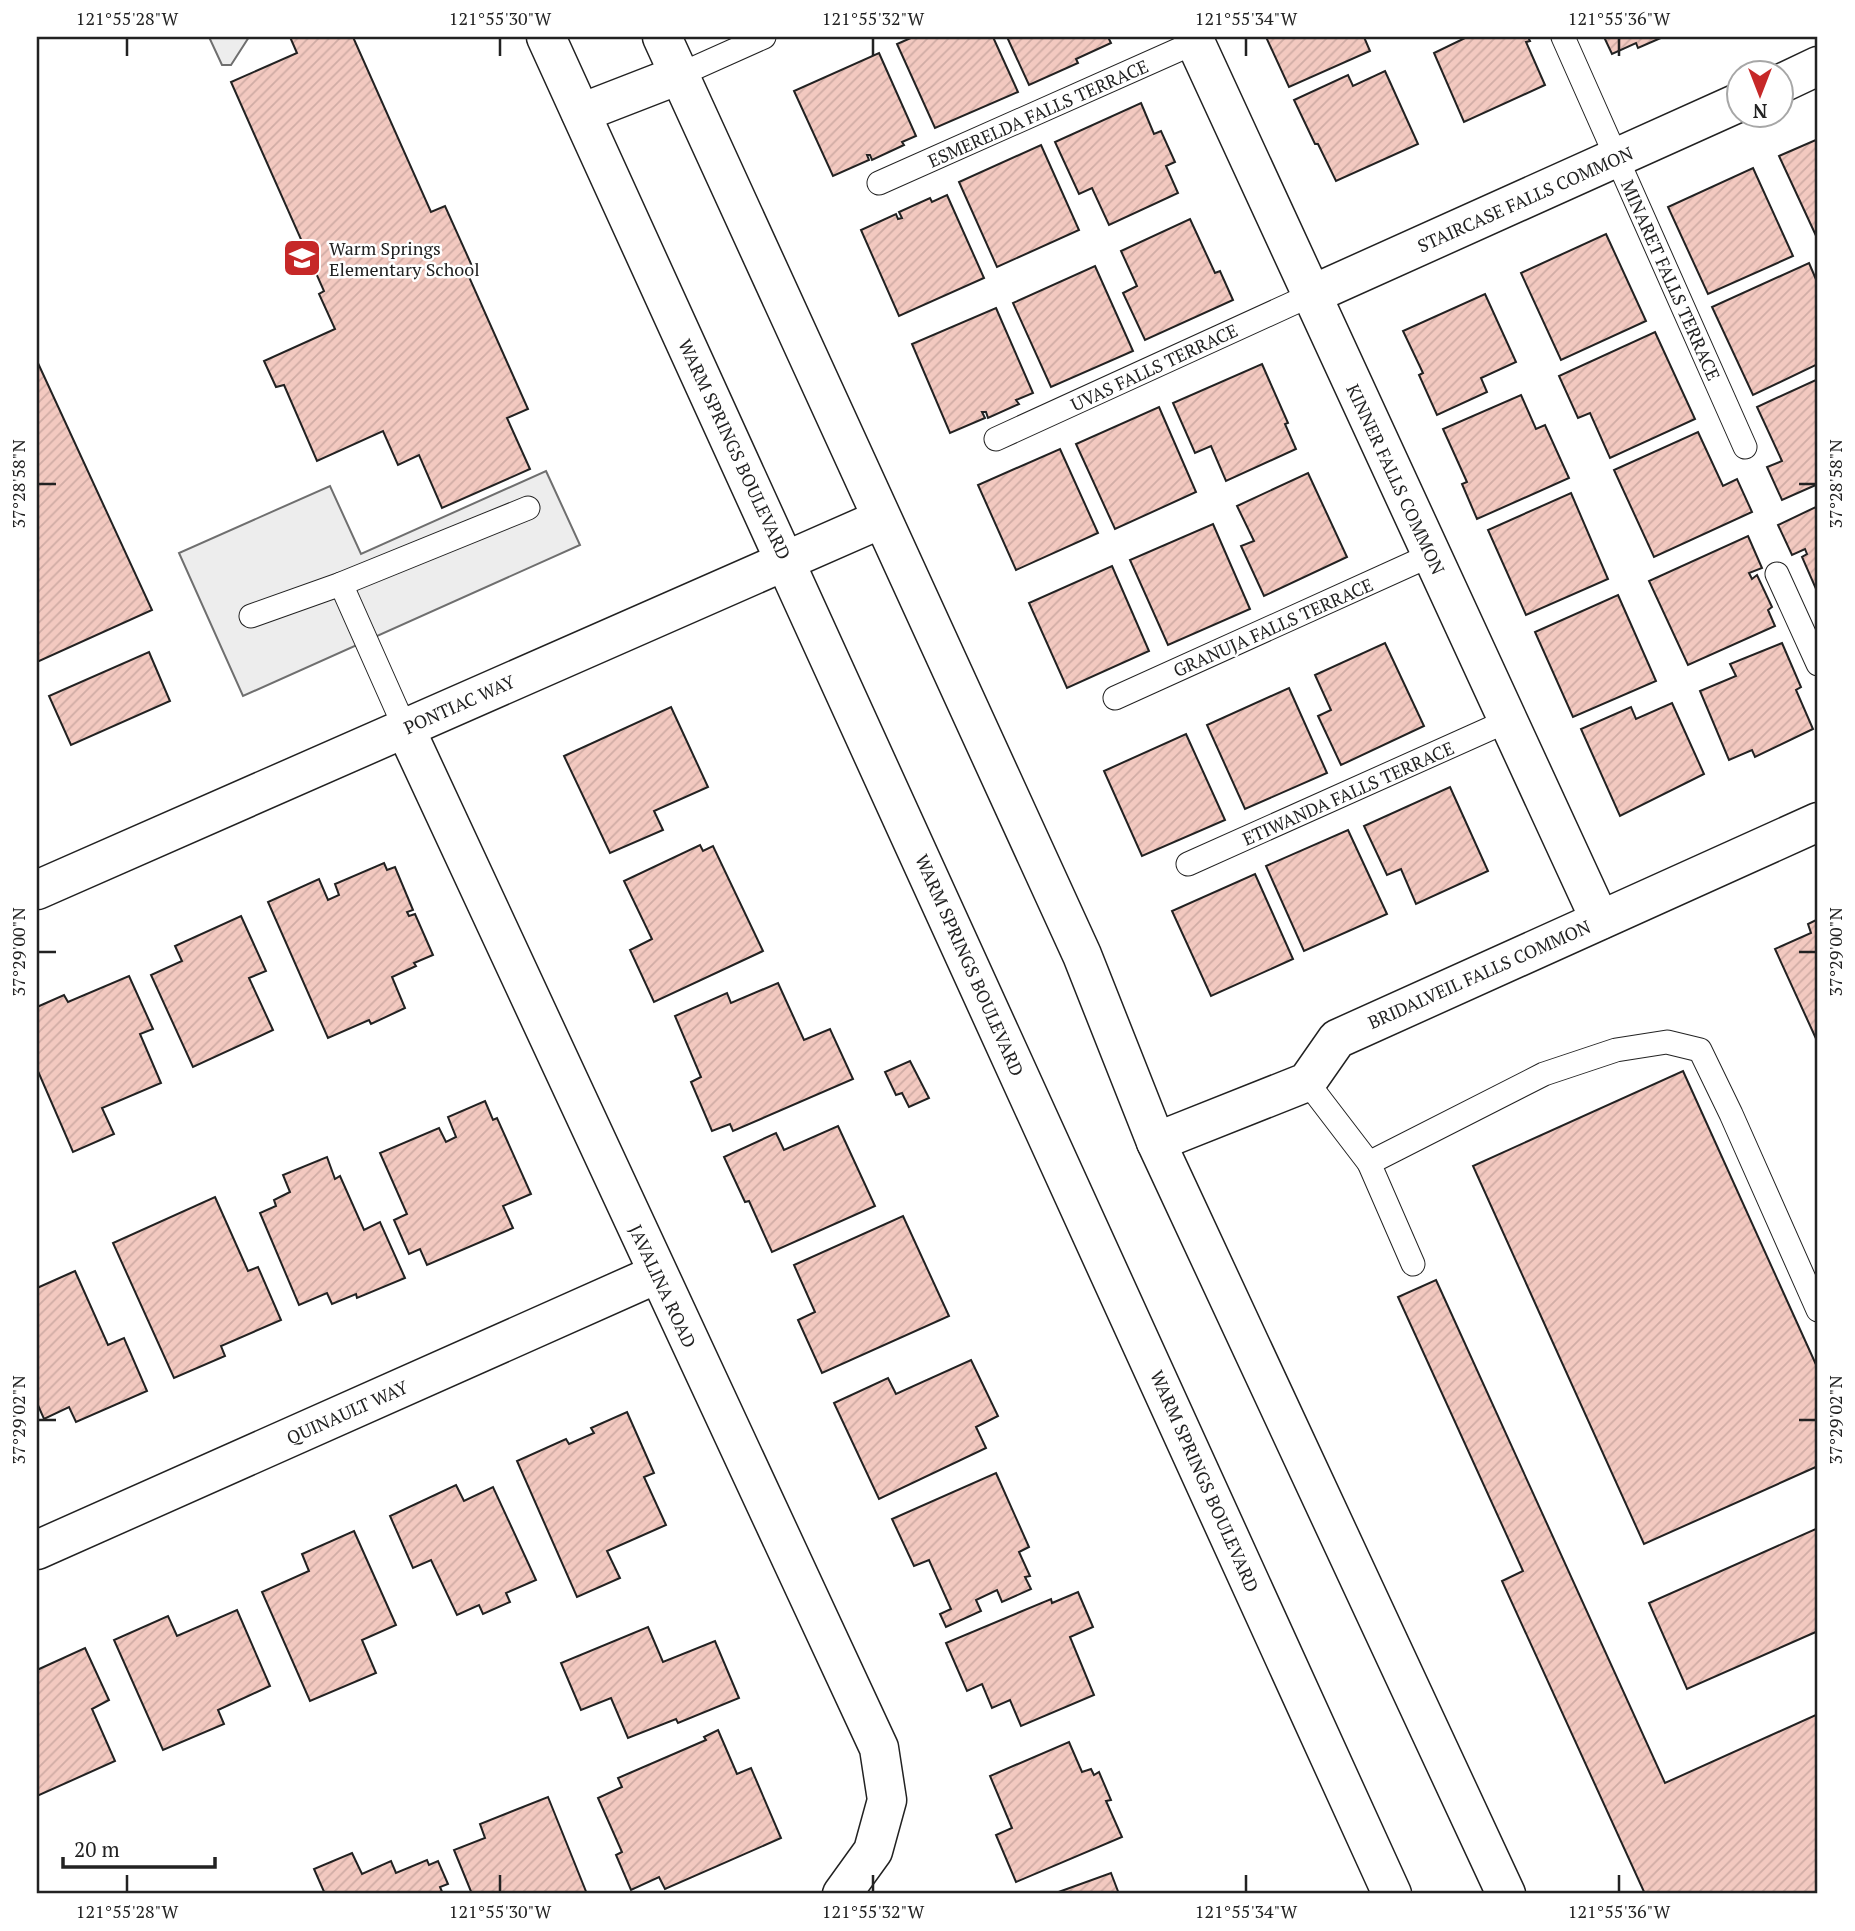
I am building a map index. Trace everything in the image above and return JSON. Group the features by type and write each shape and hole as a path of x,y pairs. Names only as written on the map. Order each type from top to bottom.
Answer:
{"street":[{"name":"WARM SPRINGS BOULEVARD","path":"546,37 1392,1894"},
{"path":"662,37 1082,955 1156,1142 1506,1894"},
{"name":"KINNER FALLS COMMON","path":"1194,40 1600,920"},
{"path":"1796,76 1818,66"},
{"path":"581,113 679,75"},
{"name":"STAIRCASE FALLS COMMON","path":"1311,295 1726,108"},
{"name":"PONTIAC WAY","path":"37,890 881,519"},
{"name":"JAVALINA ROAD","path":"405,728 879,1748 887,1800 873,1851 842,1894"},
{"name":"BRIDALVEIL FALLS COMMON","path":"1307,1082 1337,1039 1818,822"},
{"path":"1156,1142 1307,1082"},
{"name":"QUINAULT WAY","path":"37,1550 657,1274"}],"lane":[{"path":"679,75 764,37"},
{"name":"MINARET FALLS TERRACE","path":"1563,37 1745,447"},
{"name":"ESMERELDA FALLS TERRACE","path":"880,183 1194,40"},
{"name":"UVAS FALLS TERRACE","path":"996,439 1311,295"},
{"path":"251,617 341,584 527,508"},
{"name":"GRANUJA FALLS TERRACE","path":"1115,698 1431,555"},
{"path":"1777,574 1818,664"},
{"path":"341,584 405,728"},
{"name":"ETIWANDA FALLS TERRACE","path":"1188,864 1507,721"},
{"path":"1369,1163 1556,1070 1616,1050 1667,1042 1700,1050 1818,1310"},
{"path":"1307,1082 1369,1163 1413,1264"}],"shaded area":[{"path":"209,37 249,37 231,65 222,65"},
{"path":"546,471 580,545 243,696 179,553 330,486 361,554"}],"building":[{"path":"290,37 353,37 431,212 445,206 472,266 465,268 528,409 507,418 530,469 442,508 419,455 398,465 383,431 317,461 284,385 276,387 264,361 335,329 319,294 324,291 231,82 297,53"},
{"path":"913,37 993,37 1018,92 935,128 897,44"},
{"path":"1007,37 1108,37 1111,43 1076,59 1078,63 1029,85"},
{"path":"1266,37 1364,37 1370,51 1289,87"},
{"path":"1467,37 1528,37 1530,41 1526,42 1545,85 1464,122 1434,53"},
{"path":"1604,37 1663,37 1638,48 1636,43 1612,54"},
{"path":"879,53 916,136 902,142 904,145 872,160 870,155 867,155 869,160 833,176 794,91"},
{"path":"1385,71 1418,144 1336,181 1294,100 1348,75 1353,86"},
{"path":"1141,103 1154,134 1161,131 1175,162 1166,166 1178,193 1109,225 1092,188 1079,194 1055,142"},
{"path":"1818,139 1818,240 1779,156"},
{"path":"1041,145 1079,230 997,267 959,182"},
{"path":"1753,168 1793,256 1708,294 1668,207"},
{"path":"947,195 984,278 899,316 861,230 896,214 898,219 902,218 899,212 930,198 932,202"},
{"path":"1190,219 1215,273 1220,271 1233,300 1145,340 1123,293 1137,286 1121,251"},
{"path":"1606,234 1646,321 1561,360 1521,273"},
{"path":"1809,263 1818,284 1818,364 1753,395 1712,307"},
{"path":"1095,266 1133,351 1051,387 1013,303"},
{"path":"1485,294 1516,362 1481,378 1487,392 1437,415 1419,375 1423,373 1403,331"},
{"path":"996,308 1033,393 1016,400 1019,404 988,418 986,412 982,412 985,418 950,433 912,344"},
{"path":"1655,332 1695,419 1610,458 1590,413 1578,418 1559,376"},
{"path":"37,361 152,610 37,662"},
{"path":"1262,364 1288,423 1285,424 1296,449 1226,481 1211,446 1195,453 1173,403"},
{"path":"1818,379 1818,484 1782,500 1767,467 1782,461 1757,407"},
{"path":"1521,395 1536,429 1545,425 1569,478 1477,519 1462,484 1467,482 1443,429"},
{"path":"1159,407 1196,492 1115,529 1076,444"},
{"path":"1698,432 1723,486 1737,479 1752,512 1654,557 1614,470"},
{"path":"1060,449 1098,533 1016,570 978,485"},
{"path":"1308,473 1347,557 1264,596 1241,546 1254,541 1237,506"},
{"path":"1571,493 1608,579 1526,615 1488,530"},
{"path":"1818,506 1816,589 1802,557 1807,554 1805,549 1792,555 1778,525"},
{"path":"1213,524 1250,609 1168,645 1130,560"},
{"path":"1748,536 1762,568 1749,573 1752,579 1757,575 1772,607 1768,610 1775,626 1688,665 1649,581"},
{"path":"1112,566 1149,651 1067,688 1029,603"},
{"path":"1618,595 1656,681 1573,717 1535,632"},
{"path":"1385,643 1424,726 1341,765 1318,716 1331,710 1315,675"},
{"path":"1782,643 1801,687 1796,690 1813,729 1755,757 1752,750 1729,760 1700,691 1736,676 1730,664"},
{"path":"149,652 170,701 71,745 49,696"},
{"path":"1289,688 1327,773 1245,809 1207,725"},
{"path":"1672,703 1704,774 1620,816 1581,729 1631,707 1636,719"},
{"path":"671,707 708,787 654,811 663,830 610,853 564,756"},
{"path":"1186,734 1225,820 1142,856 1104,771"},
{"path":"1450,787 1488,871 1416,904 1401,869 1387,875 1364,826"},
{"path":"1348,830 1387,914 1304,951 1266,866"},
{"path":"700,845 703,851 713,846 763,951 654,1002 630,950 652,939 624,881"},
{"path":"384,863 387,870 395,867 413,910 407,912 409,916 415,914 433,955 392,977 405,1008 371,1024 369,1020 328,1038 268,902 319,879 328,900 339,895 335,884"},
{"path":"1255,874 1293,959 1211,996 1172,911"},
{"path":"241,916 266,971 249,978 273,1030 193,1067 151,975 182,961 175,946"},
{"path":"1818,919 1818,1043 1775,949 1811,933 1808,924"},
{"path":"129,976 153,1029 140,1034 161,1083 102,1108 114,1134 73,1152 37,1069 37,1007 64,995 68,1002"},
{"path":"778,983 804,1040 830,1029 853,1079 733,1131 730,1124 712,1131 691,1082 701,1077 675,1016 727,993 731,1003"},
{"path":"910,1061 929,1098 909,1107 902,1093 896,1095 885,1072"},
{"path":"1683,1071 1818,1369 1818,1466 1644,1544 1473,1166"},
{"path":"485,1101 493,1120 497,1118 531,1194 503,1206 513,1228 427,1265 420,1249 409,1254 394,1220 407,1214 380,1153 439,1128 446,1142 456,1137 448,1117"},
{"path":"838,1126 875,1206 772,1252 749,1201 745,1202 724,1157 776,1133 784,1150"},
{"path":"327,1157 335,1179 340,1176 364,1230 380,1222 405,1278 357,1298 356,1294 332,1304 327,1293 299,1305 260,1213 276,1206 274,1200 290,1192 283,1175"},
{"path":"215,1197 248,1271 258,1267 281,1320 221,1346 225,1356 174,1378 113,1243"},
{"path":"903,1216 949,1316 822,1373 798,1320 815,1312 794,1265"},
{"path":"75,1271 108,1345 124,1338 147,1391 76,1422 69,1407 44,1419 37,1403 37,1288"},
{"path":"1436,1280 1665,1783 1818,1714 1818,1894 1645,1894 1502,1581 1523,1571 1398,1297"},
{"path":"971,1360 998,1416 976,1427 986,1448 879,1499 834,1403 888,1378 896,1394"},
{"path":"627,1412 654,1473 644,1477 666,1525 607,1551 620,1578 577,1597 517,1461 566,1439 569,1444 594,1433 591,1428"},
{"path":"996,1473 1029,1547 1019,1552 1030,1576 1025,1577 1031,1589 1002,1602 997,1590 976,1600 981,1611 946,1627 940,1614 951,1609 929,1560 914,1566 892,1519"},
{"path":"456,1485 464,1501 493,1487 536,1580 506,1593 510,1602 483,1614 479,1605 457,1615 431,1560 413,1568 390,1516"},
{"path":"1818,1528 1818,1631 1687,1689 1649,1603"},
{"path":"354,1531 396,1625 362,1640 376,1673 310,1701 262,1592 309,1571 302,1554"},
{"path":"1078,1592 1093,1627 1070,1637 1094,1695 1021,1726 1010,1700 992,1708 982,1684 967,1691 946,1643 1051,1599 1052,1603"},
{"path":"237,1610 270,1686 218,1710 224,1724 163,1750 114,1640 168,1616 177,1636"},
{"path":"648,1627 663,1662 715,1641 739,1698 678,1723 676,1719 628,1738 611,1698 581,1710 561,1663"},
{"path":"85,1648 109,1700 92,1709 115,1761 37,1796 37,1670"},
{"path":"718,1730 737,1774 751,1768 781,1838 665,1889 659,1877 631,1890 616,1855 622,1852 598,1798 622,1787 618,1778 706,1740 704,1737"},
{"path":"1069,1742 1082,1772 1091,1769 1094,1775 1099,1772 1111,1800 1106,1801 1122,1837 1016,1882 996,1835 1012,1828 990,1776"},
{"path":"548,1797 587,1894 472,1894 454,1850 485,1838 480,1824"},
{"path":"352,1853 362,1874 391,1861 396,1873 427,1860 429,1865 438,1861 448,1884 440,1887 443,1894 325,1894 314,1869"},
{"path":"1111,1873 1119,1894 1053,1894"}],"place":[{"name":"Warm Springs Elementary School","path":"302,258"}]}
